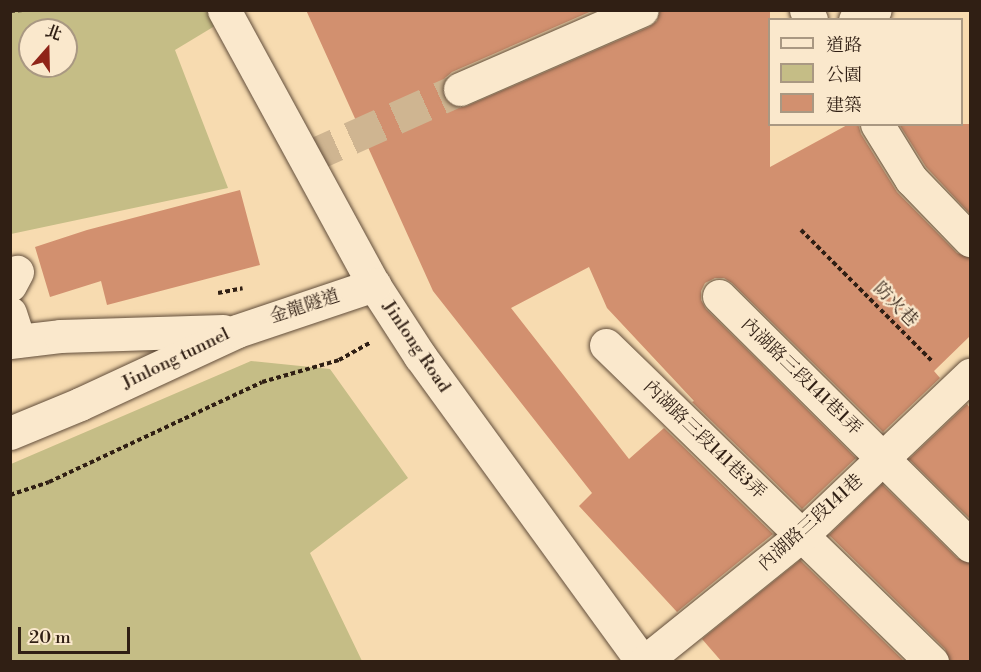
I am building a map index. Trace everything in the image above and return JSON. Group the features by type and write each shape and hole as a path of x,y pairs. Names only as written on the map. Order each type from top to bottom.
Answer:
{"street":[{"name":"Jinlong Road","path":"224,10 374,285 420,356 643,662"},
{"path":"460,89 642,10"},
{"path":"859,18 875,10"},
{"path":"878,126 912,179 970,240"},
{"name":"金龍隧道","path":"237,331 374,285"},
{"name":"內湖路三段141巷1弄","path":"719,296 970,544"},
{"name":"Jinlong tunnel","path":"13,332 60,336 237,331"},
{"name":"Jinlong tunnel","path":"15,426 237,331"},
{"name":"內湖路三段141巷3弄","path":"606,345 803,534 932,662"},
{"name":"內湖路三段141巷","path":"643,662 803,534 964,381"}],"path":[{"path":"10,11 23,10"},
{"name":"防火巷","path":"801,230 964,381"},
{"path":"10,495 49,482 262,382 339,360 401,325"}],"green space":[{"path":"10,11 224,11 228,18 175,50 228,188 11,234"},
{"path":"251,361 330,369 408,478 310,553 362,661 11,661 11,464"}],"building":[{"path":"306,10 594,10 452,72 445,78 441,87 443,96 449,104 458,108 649,27 657,21 660,10 770,10 770,18 768,18 768,126 770,126 770,167 845,126 859,126 861,134 897,192 957,253 970,258 970,336 934,371 940,378 883,432 732,283 724,278 715,278 705,283 701,291 701,300 706,309 856,458 802,509 692,402 694,401 607,308 589,267 511,308 629,459 664,428 773,534 677,612 579,506 592,493 433,291"},
{"path":"970,124 970,214 926,167 900,126"},
{"path":"240,190 260,265 107,305 101,281 50,297 35,247 87,230"},
{"path":"967,404 970,408 970,519 909,459"},
{"path":"882,484 957,558 970,563 970,662 950,662 945,649 829,535"},
{"path":"800,560 905,662 722,662 702,639"}],"tunnel":[{"path":"306,158 460,89"}]}
